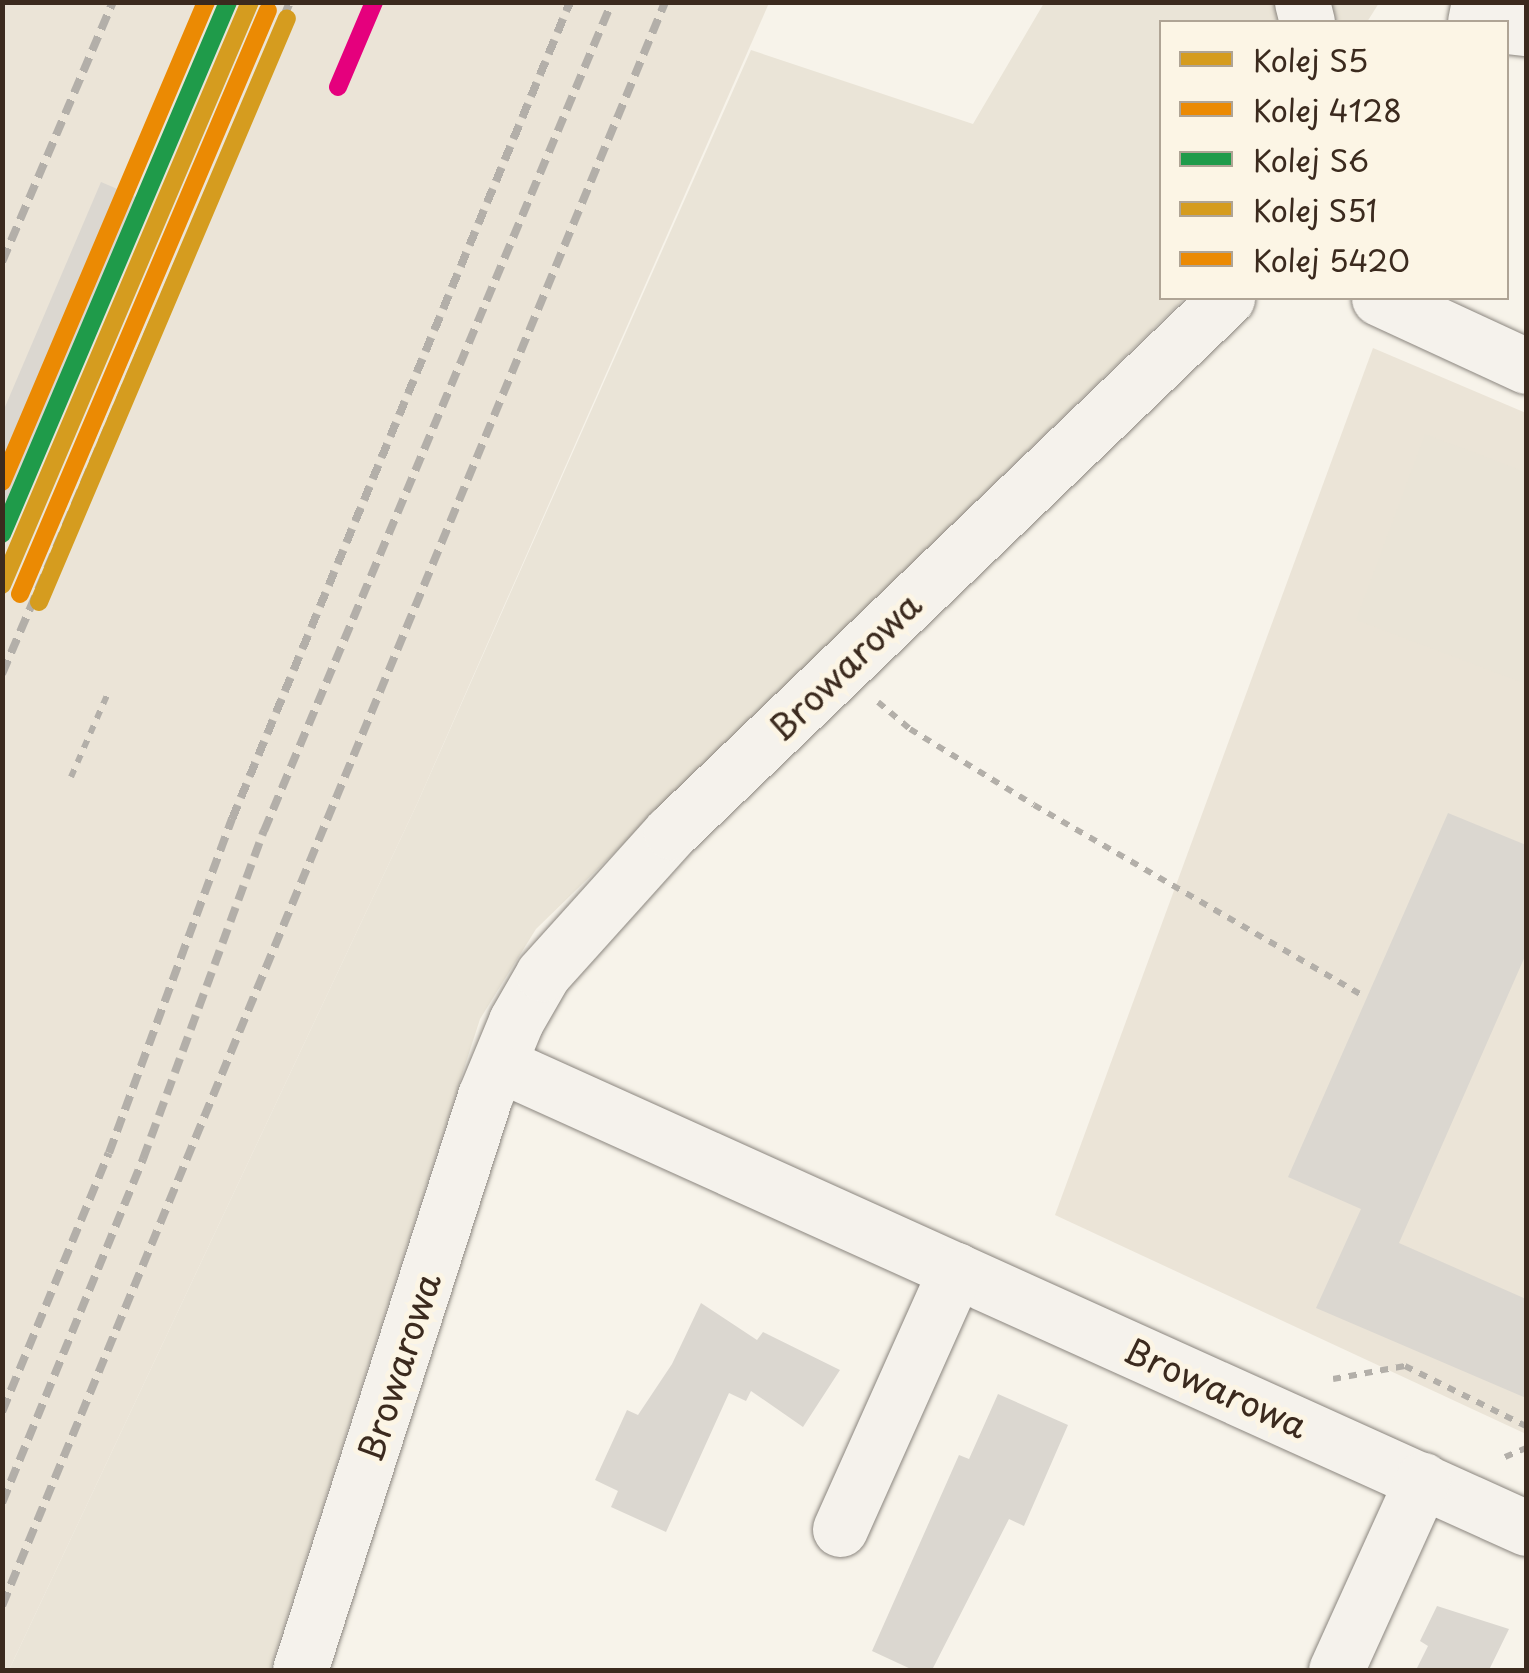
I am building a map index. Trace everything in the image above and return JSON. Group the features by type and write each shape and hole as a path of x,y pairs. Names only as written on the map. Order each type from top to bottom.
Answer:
{"street":[{"name":"Browarowa","path":"300,1670 499,1064 543,974 671,832 1225,300"},
{"path":"1383,300 1526,366"},
{"name":"Browarowa","path":"499,1064 1526,1528"},
{"path":"840,1529 956,1270"},
{"path":"1336,1670 1422,1480"}],"path":[{"path":"865,691 910,729 1034,805 1360,994"},
{"path":"72,778 109,692"}],"shaded area":[{"path":"3,3 769,3 417,804 9,1670 3,1670"},
{"path":"1044,3 1379,3 1368,20 1159,20 1159,300 1183,300 536,929 480,1019 270,1670 9,1670 417,804 751,50 973,124"},
{"path":"1373,348 1526,413 1526,1434 1055,1215"},
{"path":"1425,434 1526,472 1526,684 1356,620"}],"building":[{"path":"101,182 150,203 2,550 2,414"},
{"path":"1448,813 1526,845 1526,954 1399,1243 1526,1299 1526,1398 1316,1308 1361,1209 1288,1177"},
{"path":"701,1303 757,1340 763,1332 840,1370 803,1427 751,1391 746,1401 729,1393 666,1532 611,1507 618,1491 595,1480 627,1410 638,1415 672,1364"},
{"path":"998,1394 1068,1425 1024,1526 1009,1519 932,1670 913,1670 872,1651 959,1455 969,1459"},
{"path":"1437,1606 1509,1629 1489,1670 1416,1670 1428,1646 1420,1641"}],"railway":[{"path":"2,262 113,2"},
{"path":"2,674 290,2"},
{"path":"2,1412 109,1153 232,819 570,2"},
{"path":"2,1503 143,1159 264,831 612,2"},
{"path":"2,1606 665,2"}],"rail line":[{"name":"5420","path":"2,482 206,2"},
{"name":"S6","path":"2,534 228,2"},
{"name":"S5","path":"2,585 250,2"},
{"name":"4128","path":"20,594 268,10"},
{"name":"S51","path":"39,602 287,18"}],"transit line":[{"path":"338,87 374,2"}]}
